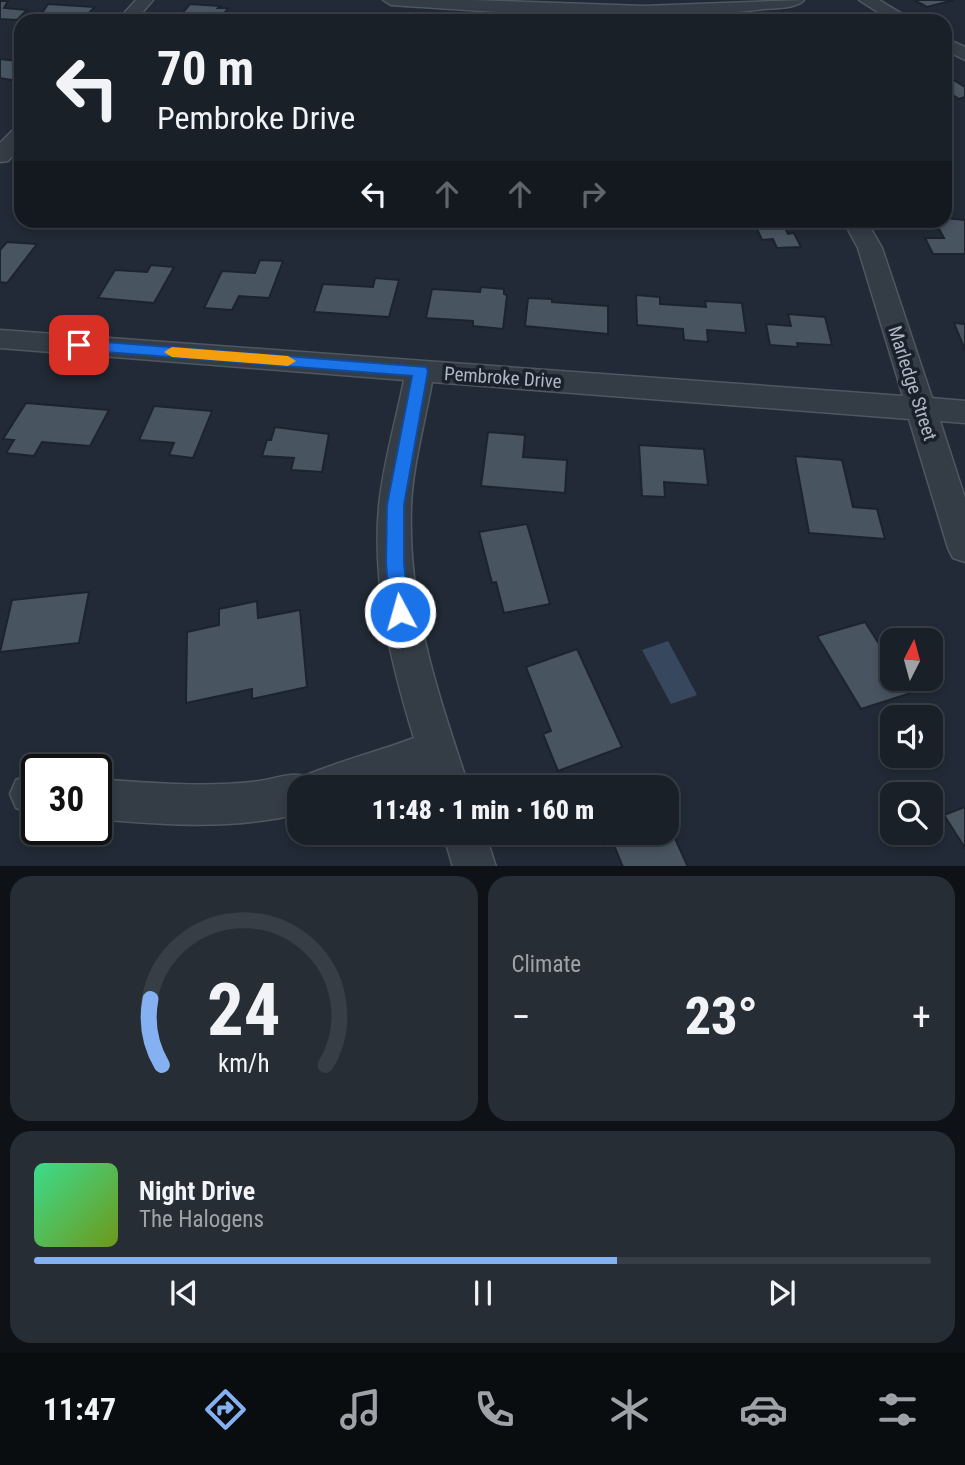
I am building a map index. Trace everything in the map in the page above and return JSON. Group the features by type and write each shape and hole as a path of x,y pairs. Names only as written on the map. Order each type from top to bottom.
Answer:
{"street":[{"path":"132,14 145,0"},
{"path":"391,0 654,11 714,10 796,0"},
{"path":"867,0 892,14"},
{"path":"0,156 14,131"},
{"name":"Marledge Street","path":"859,228 870,248 965,548"},
{"name":"Pembroke Drive","path":"0,339 965,412"},
{"path":"421,371 395,505 395,563 400,612 412,671 445,775"},
{"path":"368,775 437,750"},
{"path":"112,801 184,806 287,797"},
{"path":"468,845 475,866"}],"water":[{"path":"668,641 697,695 671,704 642,650"}],"building":[{"path":"914,0 954,0 927,7"},
{"path":"0,1 8,1 4,8 27,10 23,14 14,14 14,20 0,19"},
{"path":"48,4 95,7 88,14 41,14"},
{"path":"190,4 228,8 224,14 182,14"},
{"path":"0,59 14,61 14,78 11,80 0,78"},
{"path":"952,79 965,87 965,97 959,99 952,94"},
{"path":"952,219 965,220 965,254 933,254 925,238 944,238 938,228 952,228"},
{"path":"757,228 785,228 788,234 794,233 801,247 777,248 773,239 762,240"},
{"path":"7,242 37,244 7,283 0,282 0,250"},
{"path":"260,260 283,261 269,298 239,296 232,310 204,308 222,271 255,273"},
{"path":"151,265 174,267 154,303 98,298 115,270 147,272"},
{"path":"375,278 399,280 389,317 314,312 323,284 373,287"},
{"path":"481,287 504,289 504,294 507,295 503,329 473,326 473,321 426,318 432,289 480,292"},
{"path":"636,295 660,297 660,304 706,307 705,301 742,303 746,333 707,330 708,342 684,340 683,329 637,325"},
{"path":"528,298 608,306 608,334 525,326"},
{"path":"788,314 825,317 832,345 770,345 766,324 791,326"},
{"path":"954,323 965,324 965,350"},
{"path":"26,403 109,410 90,446 42,442 34,456 6,453 14,440 3,439"},
{"path":"154,406 212,411 193,458 169,455 174,443 139,440"},
{"path":"275,427 329,434 322,472 291,470 294,458 262,456"},
{"path":"488,432 525,435 523,457 567,460 565,493 481,486"},
{"path":"639,445 704,449 708,485 664,482 665,497 642,496"},
{"path":"795,456 842,460 853,507 877,509 885,539 809,533"},
{"path":"527,524 550,604 504,613 496,582 492,583 479,532"},
{"path":"89,592 79,643 0,652 12,600"},
{"path":"257,601 258,618 300,610 307,687 252,699 252,689 186,703 187,632 219,625 219,609"},
{"path":"865,622 880,645 880,691 911,693 861,709 817,636"},
{"path":"577,649 622,747 558,771 543,734 551,731 526,667"},
{"path":"965,807 965,848 944,815"},
{"path":"614,845 678,845 688,866 623,866"}],"slow traffic":[{"path":"172,352 288,361"}],"route":[{"path":"79,345 421,371 395,505 395,563 400,612"}]}
